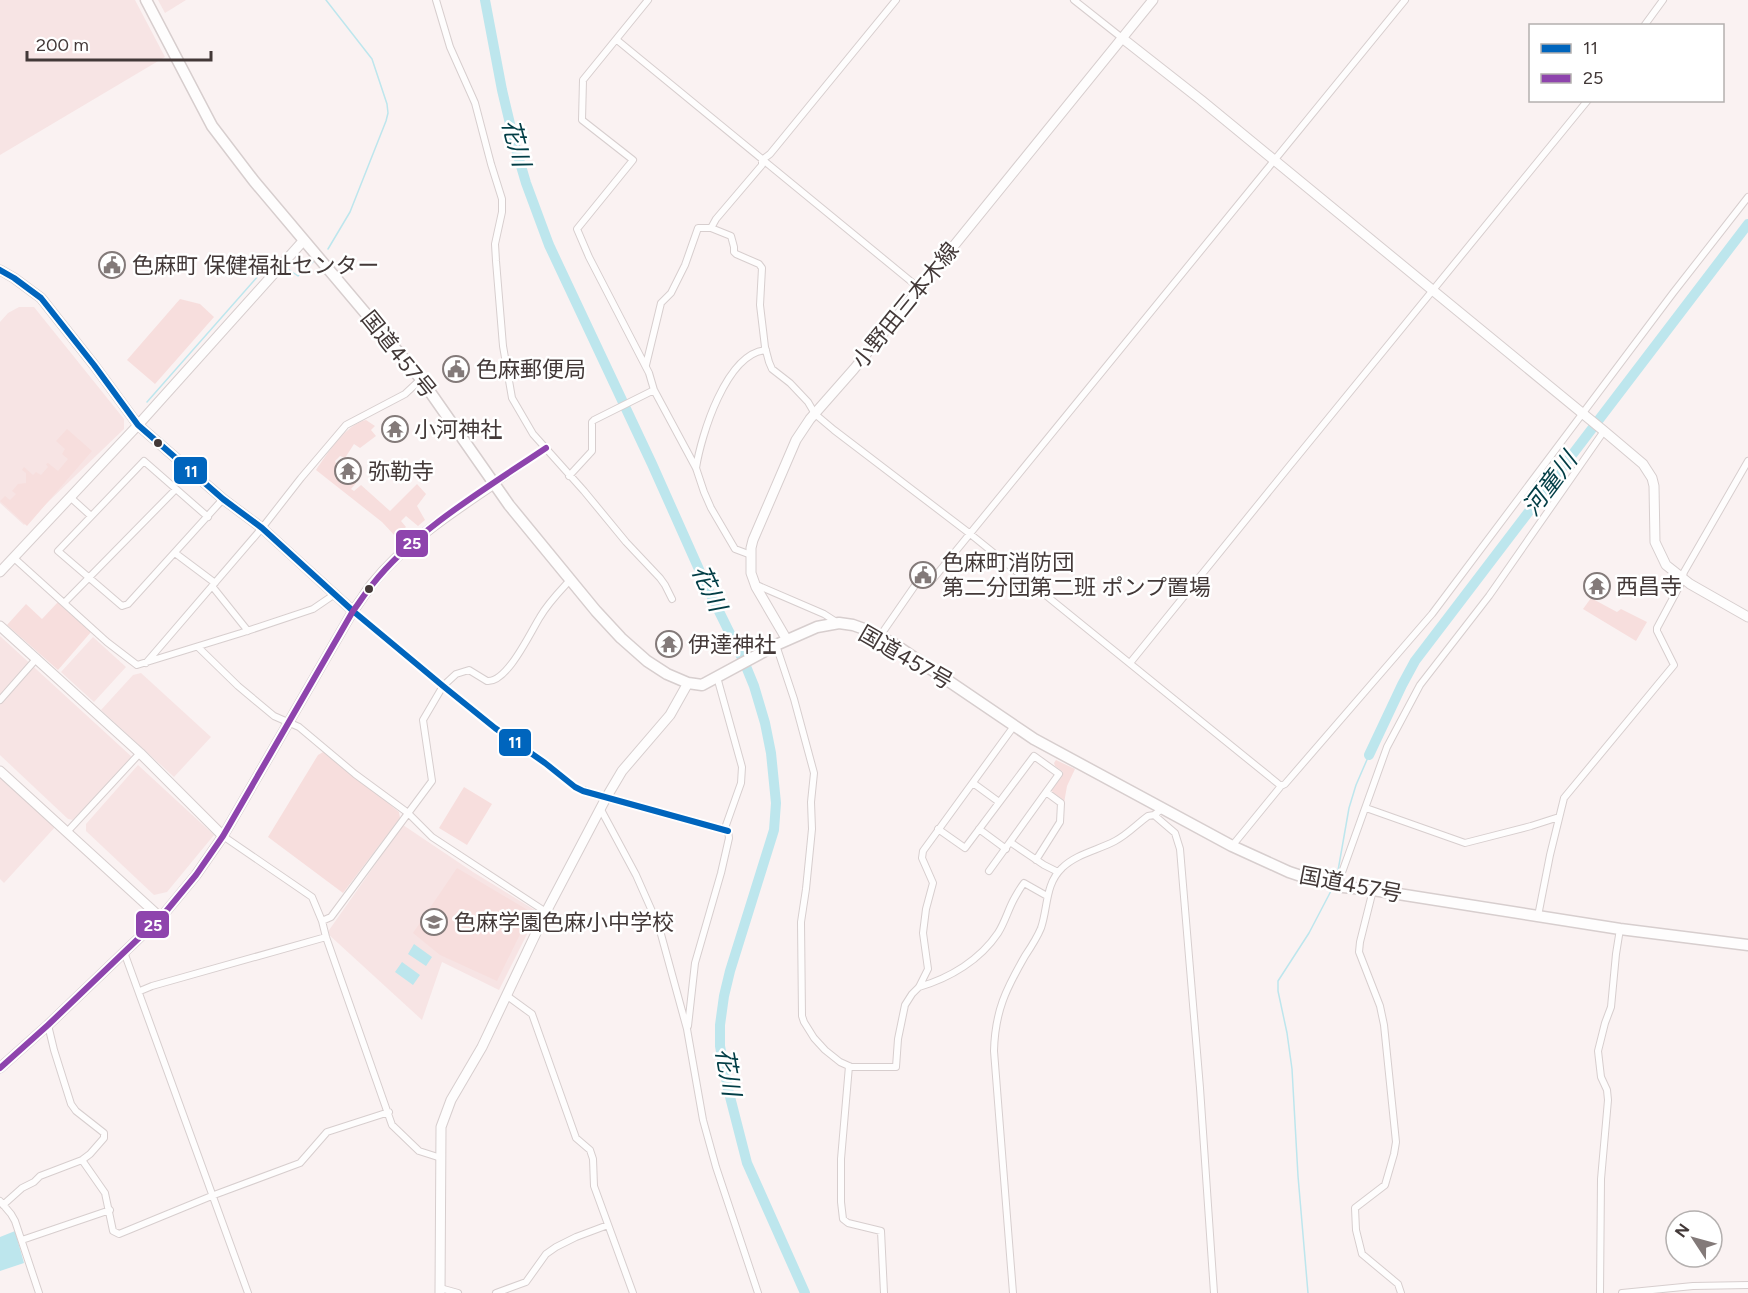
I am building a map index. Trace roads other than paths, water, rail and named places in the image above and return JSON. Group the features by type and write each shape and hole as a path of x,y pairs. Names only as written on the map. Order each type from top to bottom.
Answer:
{"highway":[{"name":"国道457号","path":"146,0 212,126 254,181 421,379 508,505 570,580 621,638 647,661 667,674 688,683 702,685 776,645 817,627 839,623 853,625 880,636 1014,726 1158,811 1289,872 1341,887 1620,929 1748,945"}],"street":[{"path":"436,0 450,47 475,103 502,199 502,212 495,244 503,346 512,398 532,434 660,578 672,600"},
{"path":"648,0 584,80 582,120 633,160 577,229 588,257 645,366 652,392 696,468 711,507 735,549 751,555"},
{"path":"711,228 762,165 762,160 770,154 896,0"},
{"path":"1074,0 1274,160 1603,429 1642,464 1652,478 1655,498 1655,542 1666,565 1682,579 1748,617"},
{"name":"小野田三本木線","path":"787,640 756,587 751,573 751,555 757,528 796,440 810,419 1153,0"},
{"path":"880,636 916,584 923,580 933,579 1405,0"},
{"path":"1645,24 1663,0"},
{"path":"617,40 919,288"},
{"path":"1130,663 1586,102"},
{"path":"1232,846 1281,786 1301,767 1432,614 1748,197"},
{"path":"645,366 661,303 671,293 685,265 698,228 711,228 731,236 734,252 759,264 762,268 760,305 766,350 772,369 790,383 808,402 815,414 969,533 1281,786"},
{"path":"0,572 138,425 304,240"},
{"path":"0,270 41,298 138,425 223,499 262,528 354,611 495,728 575,787 606,798 728,831"},
{"path":"696,468 701,441 722,389 748,357 761,350 766,350"},
{"path":"146,663 262,528 346,425 405,394 421,379"},
{"path":"569,476 592,451 592,422 652,392"},
{"path":"1341,887 1341,878 1387,747 1420,685 1489,596 1603,429"},
{"path":"0,1068 160,918 196,875 222,836 372,584 399,556 438,522 546,448"},
{"path":"208,517 144,461 58,550 122,606 128,604 208,517 223,499"},
{"path":"1538,916 1564,798 1674,665 1657,628 1684,572 1748,461"},
{"path":"64,603 176,489"},
{"path":"70,497 91,516"},
{"path":"175,553 213,584 248,631"},
{"path":"14,558 107,642 137,664 198,647 313,609 335,594"},
{"path":"322,921 331,917 432,781 423,720 443,686 456,674 469,670 487,681 495,680 520,652 539,618 570,580"},
{"path":"756,587 759,586 839,623"},
{"path":"0,626 140,753 222,836 312,897 394,1129 414,1147 441,1158"},
{"path":"776,645 794,699 813,773 812,829 801,922 802,1016 814,1038 833,1057 849,1066 896,1068 898,1039 905,1005 919,987 928,969 923,933 933,883 922,855 938,829 1014,726"},
{"path":"198,647 274,716 299,727 408,813 432,837 546,912"},
{"path":"0,700 37,658"},
{"path":"687,1029 695,963 729,838 725,828 741,783 742,767 717,677"},
{"path":"458,1293 440,1291 441,1127 451,1100 482,1047 546,912 600,808 622,771 670,715 688,683"},
{"path":"1047,765 1057,751"},
{"path":"67,832 140,753"},
{"path":"938,829 965,848 1034,756 1059,774 989,871"},
{"path":"0,771 160,918"},
{"path":"973,783 999,802"},
{"path":"1036,860 1060,822 1061,803 1046,792"},
{"path":"600,808 636,875 659,927 687,1029 703,1120 716,1167 758,1293"},
{"path":"1366,808 1465,843 1559,817"},
{"path":"1013,1293 994,1051 997,1017 1004,995 1041,928 1047,896 1058,872 1097,848 1116,841 1158,811 1175,833 1180,849 1214,1293"},
{"path":"979,829 1006,849"},
{"path":"1010,842 1058,872"},
{"path":"919,987 942,979 969,964 999,932 1024,883 1047,896"},
{"path":"1373,891 1359,952 1380,1006 1384,1025 1396,1142 1385,1185 1355,1208 1356,1230 1362,1254 1398,1284 1401,1293"},
{"path":"1600,1293 1601,1179 1608,1100 1607,1090 1601,1077 1598,1051 1611,1006 1620,929"},
{"path":"140,991 326,937"},
{"path":"124,952 248,1293"},
{"path":"506,995 533,1017 576,1138 590,1150 593,1159 594,1186 633,1293"},
{"path":"39,1293 22,1240 11,1214 2,1203 40,1176 82,1160 104,1138 104,1133 76,1111 71,1104 48,1025"},
{"path":"849,1066 841,1159 843,1219 848,1223 881,1231 884,1293"},
{"path":"82,1160 105,1193 114,1231 119,1234 213,1195 300,1163 327,1132 389,1112"},
{"path":"22,1240 110,1210"},
{"path":"496,1293 526,1282 546,1254 556,1247 608,1225"},
{"path":"1622,1293 1693,1286 1748,1285"}],"water":[{"path":"414,944 432,957 426,966 408,954"},
{"path":"402,962 420,975 413,985 395,972"},
{"path":"15,1231 24,1263 0,1271 0,1237"}],"waterway":[{"path":"326,0 372,59 388,113 350,212 328,249"},
{"name":"花川","path":"485,0 516,149 549,245 706,585 745,664 765,723 771,753 776,803 774,830 730,971 720,1025 720,1046 728,1089 747,1163 805,1293"},
{"name":"河童川","path":"1369,755 1415,661 1748,224"},
{"path":"147,402 274,258"},
{"path":"288,269 298,276 315,260"},
{"path":"1336,882 1349,808 1369,755"},
{"path":"1308,1293 1292,1069 1278,981 1309,933 1332,889"}],"place":[{"name":"色麻町 保健福祉センター","path":"112,265"},
{"name":"色麻郵便局","path":"456,369"},
{"name":"小河神社","path":"395,429"},
{"name":"弥勒寺","path":"348,471"},
{"name":"色麻町消防団 第二分団第二班 ポンプ置場","path":"923,575"},
{"name":"西昌寺","path":"1597,586"},
{"name":"伊達神社","path":"669,644"},
{"name":"色麻学園色麻小中学校","path":"434,922"}]}
